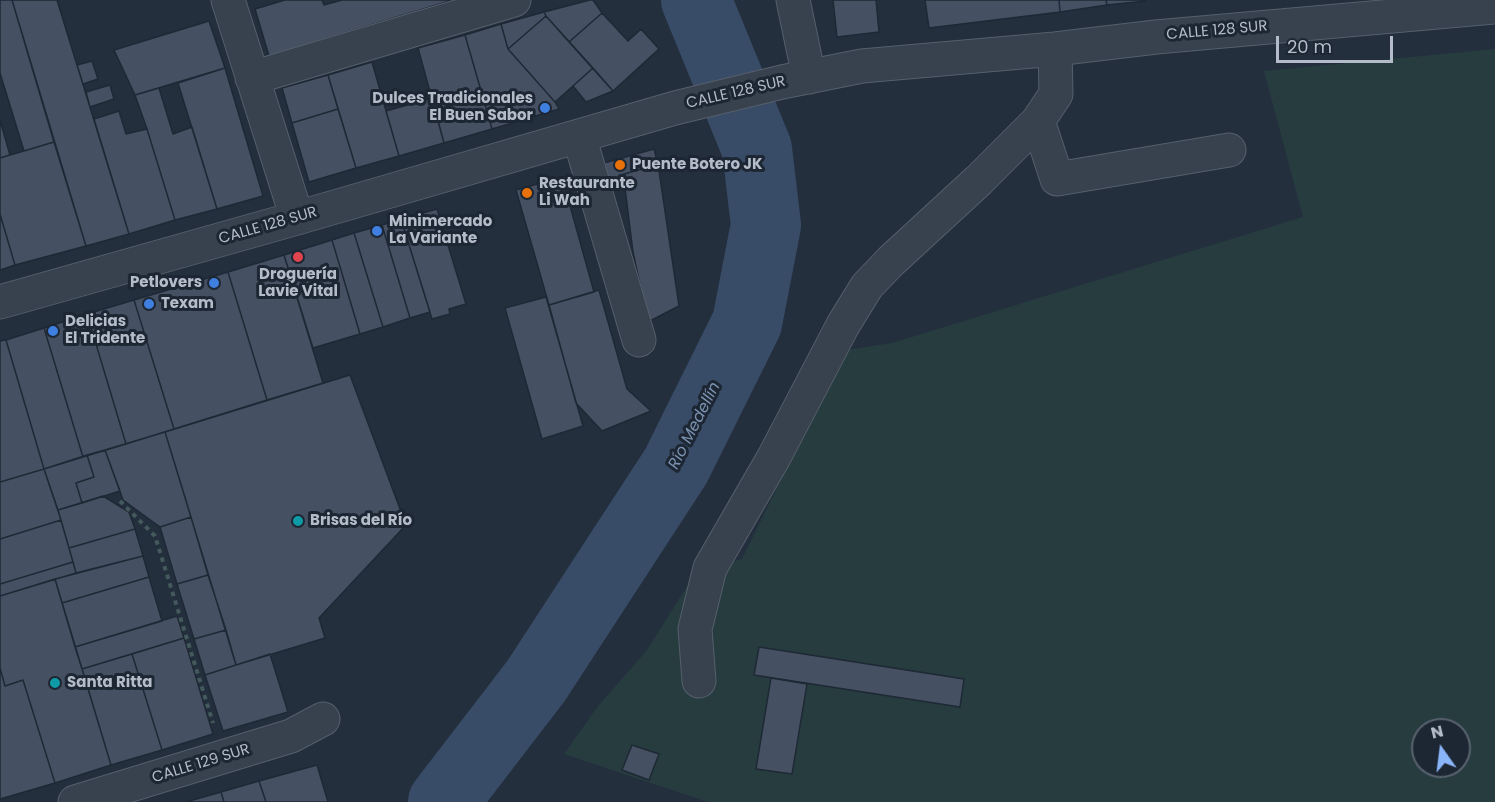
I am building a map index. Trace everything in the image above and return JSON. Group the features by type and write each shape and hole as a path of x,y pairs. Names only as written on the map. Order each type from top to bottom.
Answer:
{"street":[{"path":"228,0 297,218"},
{"path":"252,78 514,0"},
{"path":"793,0 795,79"},
{"name":"CALLE 128 SUR","path":"0,302 675,108 795,79 862,66 1495,7"},
{"path":"699,681 694,629 710,568 774,457 843,325 875,277 979,180 1038,121 1056,94 1055,49"},
{"path":"1038,121 1057,179 1229,150"},
{"path":"579,136 639,340"},
{"name":"CALLE 129 SUR","path":"75,802 291,736 323,719"}],"path":[{"path":"120,501 155,536 215,730"}],"green space":[{"path":"1495,49 1495,802 708,802 564,754 598,706 647,650 696,572 742,559 845,350 892,343 1303,217 1264,71"}],"building":[{"path":"0,0 12,0 54,142 24,151 0,73"},
{"path":"12,0 57,0 129,234 86,246"},
{"path":"285,0 322,0 324,5 342,0 453,0 269,56 255,9"},
{"path":"593,0 602,13 569,42 544,12"},
{"path":"833,0 876,0 879,32 837,37"},
{"path":"925,0 1059,0 1060,12 929,28"},
{"path":"1059,0 1106,0 1107,5 1060,12"},
{"path":"1106,0 1146,0 1146,1 1107,5"},
{"path":"544,12 546,16 508,49 501,24"},
{"path":"602,13 628,41 641,29 659,49 613,91 569,42"},
{"path":"546,16 593,68 555,102 508,49"},
{"path":"209,21 225,68 135,95 114,50"},
{"path":"501,24 508,49 559,109 492,129 465,35"},
{"path":"465,35 492,129 444,143 418,48"},
{"path":"92,61 98,79 83,84 77,65"},
{"path":"372,62 399,156 356,168 328,75"},
{"path":"225,68 263,196 217,209 178,83"},
{"path":"593,68 613,91 586,102 573,86"},
{"path":"328,75 338,109 292,123 282,88"},
{"path":"110,85 114,99 90,107 86,92"},
{"path":"159,88 173,134 192,127 217,209 175,220 135,95"},
{"path":"432,98 444,143 399,156 386,111"},
{"path":"338,109 356,168 309,182 292,123"},
{"path":"119,111 126,134 147,129 175,220 129,234 94,119"},
{"path":"0,120 10,155 0,158"},
{"path":"54,142 86,246 15,265 0,214 0,158"},
{"path":"654,149 658,164 621,175 625,188 612,192 604,163"},
{"path":"658,164 679,306 648,322 633,252 625,188 621,175"},
{"path":"562,177 594,292 549,305 516,190"},
{"path":"437,209 466,304 449,309 450,314 432,319 401,219"},
{"path":"0,214 15,265 0,270"},
{"path":"401,219 430,312 410,318 382,225"},
{"path":"382,225 410,318 383,327 354,233"},
{"path":"354,233 383,327 360,334 332,240"},
{"path":"332,240 360,334 313,348 284,255"},
{"path":"284,255 323,383 267,400 228,272"},
{"path":"228,272 267,400 174,429 134,300"},
{"path":"599,290 627,389 651,411 602,431 576,403 549,305"},
{"path":"546,297 583,426 542,439 505,308"},
{"path":"134,300 174,429 126,444 87,314"},
{"path":"87,314 126,444 83,457 44,328"},
{"path":"44,328 83,457 44,469 6,340"},
{"path":"6,340 44,469 0,482 0,341"},
{"name":"Brisas del Río","path":"350,375 406,525 319,618 325,638 236,665 165,432"},
{"path":"165,432 191,517 160,527 123,500 105,450"},
{"path":"105,450 120,491 82,503 76,483 94,477 87,455"},
{"path":"87,455 94,477 76,483 82,503 58,510 44,469"},
{"path":"44,469 61,520 0,539 0,482"},
{"path":"103,496 129,512 135,529 69,548 58,510"},
{"path":"191,517 208,575 177,584 160,527"},
{"path":"61,520 73,562 0,584 0,539"},
{"path":"135,529 143,556 76,573 69,548"},
{"path":"143,556 149,577 62,603 55,579"},
{"path":"73,562 76,573 0,596 0,584"},
{"path":"208,575 226,630 194,639 177,584"},
{"path":"149,577 162,621 75,647 62,603"},
{"name":"Santa Ritta","path":"55,579 111,765 55,783 23,680 5,686 0,668 0,596"},
{"path":"177,616 184,638 82,669 75,647"},
{"path":"226,630 236,665 205,675 194,639"},
{"path":"184,638 213,734 162,750 132,654"},
{"path":"759,647 964,679 960,707 754,675"},
{"path":"132,654 162,750 111,765 82,669"},
{"path":"270,654 288,712 223,731 205,675"},
{"path":"0,668 5,686 23,680 55,783 0,799"},
{"path":"771,678 807,684 792,774 756,769"},
{"path":"632,745 659,754 649,780 622,770"},
{"path":"317,765 328,802 266,802 259,781"},
{"path":"259,781 266,802 224,802 221,792"},
{"path":"221,792 224,802 186,802"}],"waterway":[{"name":"Río Medellín","path":"443,802 536,681 676,466 747,323 766,225 757,149 696,0"}],"place":[{"name":"Dulces Tradicionales El Buen Sabor","path":"545,108"},
{"name":"Puente Botero JK","path":"620,165"},
{"name":"Restaurante Li Wah","path":"527,193"},
{"name":"Minimercado La Variante","path":"377,231"},
{"name":"Droguería Lavie Vital","path":"298,257"},
{"name":"Petlovers","path":"214,283"},
{"name":"Texam","path":"149,304"},
{"name":"Delicias El Tridente","path":"53,331"},
{"name":"Brisas del Río","path":"298,521"},
{"name":"Santa Ritta","path":"55,683"}]}
